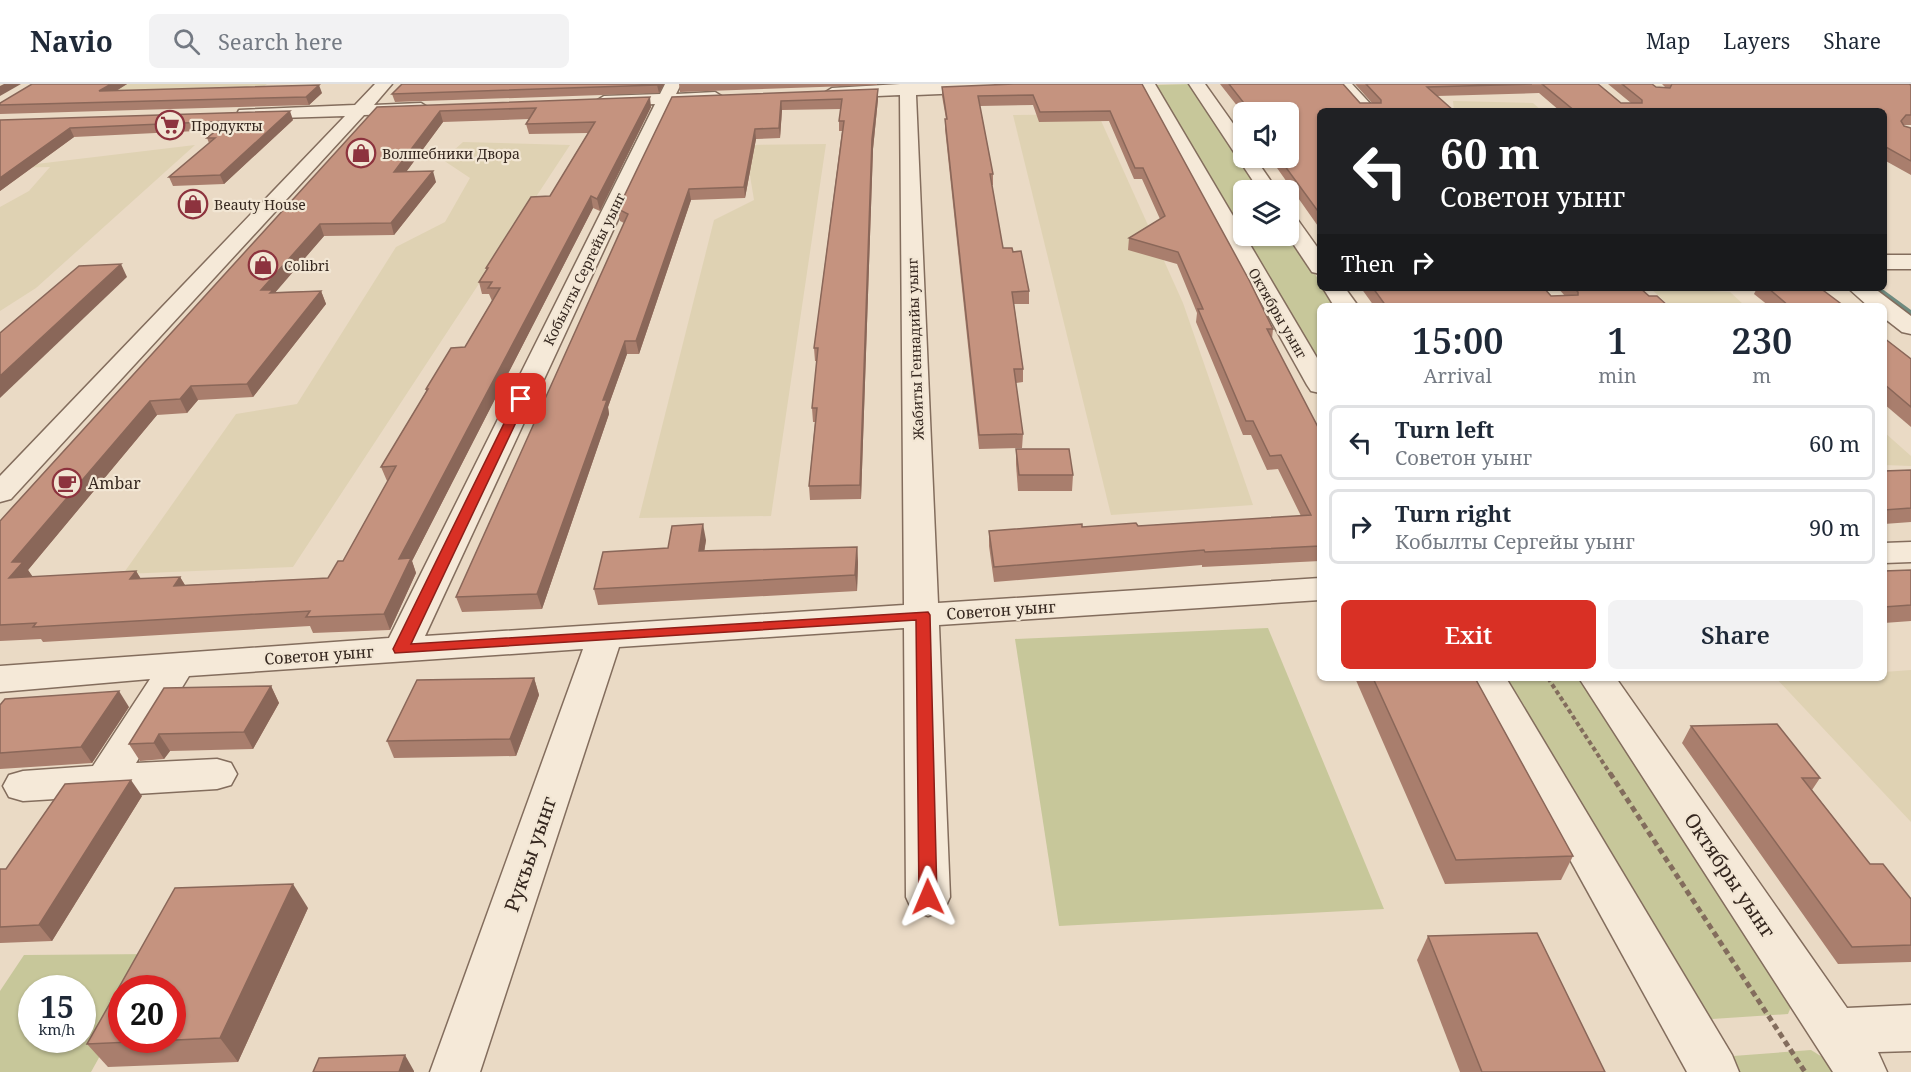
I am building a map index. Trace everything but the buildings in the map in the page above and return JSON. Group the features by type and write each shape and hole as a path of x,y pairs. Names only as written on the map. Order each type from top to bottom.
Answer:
{"street":[{"path":"0,493 384,84"},
{"name":"Октябры уынг","path":"1147,84 1317,380"},
{"path":"1197,84 1233,137"},
{"path":"1343,84 1366,108"},
{"path":"816,93 908,87 1001,87"},
{"name":"Жабиты Геннадийы уынг","path":"908,87 923,615 928,897"},
{"path":"584,102 669,91 735,96"},
{"name":"Кобылты Сергейы уынг","path":"401,649 669,91"},
{"path":"224,115 433,108"},
{"path":"1299,236 1317,263"},
{"path":"1887,262 1911,262"},
{"path":"1863,291 1880,303"},
{"path":"1887,308 1911,327"},
{"path":"1887,554 1911,552"},
{"name":"Советон уынг","path":"0,679 178,664 1317,589"},
{"name":"Рукъы уынг","path":"455,1072 605,636"},
{"path":"23,786 217,774 105,780 178,664"},
{"path":"1490,681 1714,1072"},
{"name":"Октябры уынг","path":"1599,681 1862,1072"},
{"path":"1835,1031 1911,1028"}],"path":[{"path":"1550,681 1805,1072"}],"shaded area":[{"path":"122,84 267,84 259,90 112,93"},
{"path":"1453,101 1533,103 1539,108 1454,108"},
{"path":"1098,114 1183,303 1253,505 1111,515 1013,115"},
{"path":"463,142 570,145 293,567 123,574 236,414 297,404 396,247 445,222 470,178 443,160"},
{"path":"826,144 771,516 639,518 714,220 754,200 745,145"},
{"path":"195,145 36,288 0,311 0,207 29,191 50,167 3,168"},
{"path":"1653,291 1730,292 1742,303 1667,303"},
{"path":"1887,435 1911,456 1911,466 1887,465"},
{"path":"1911,670 1911,822 1779,681 1887,681 1887,672"}],"green space":[{"path":"1191,84 1233,149 1233,168 1246,168 1253,180 1233,180 1233,220 1154,85"},
{"path":"1248,246 1297,246 1317,277 1317,291 1326,291 1333,303 1317,303 1317,364"},
{"path":"1268,628 1384,909 1059,926 1015,639"},
{"path":"1504,681 1582,681 1793,1002 1788,1014 1712,1019 1696,1008"},
{"path":"157,954 135,975 108,975 108,1041 91,1072 0,1072 0,991 24,955"},
{"path":"1811,1050 1832,1063 1838,1072 1734,1072 1733,1056"}],"waterway":[{"path":"1880,291 1911,314"}],"place":[{"name":"Продукты","path":"170,125"},
{"name":"Волшебники Двора","path":"361,153"},
{"name":"Beauty House","path":"193,204"},
{"name":"Colibri","path":"263,265"},
{"name":"Ambar","path":"67,483"}],"route":[{"path":"521,399 401,649 923,615 928,897"}]}
